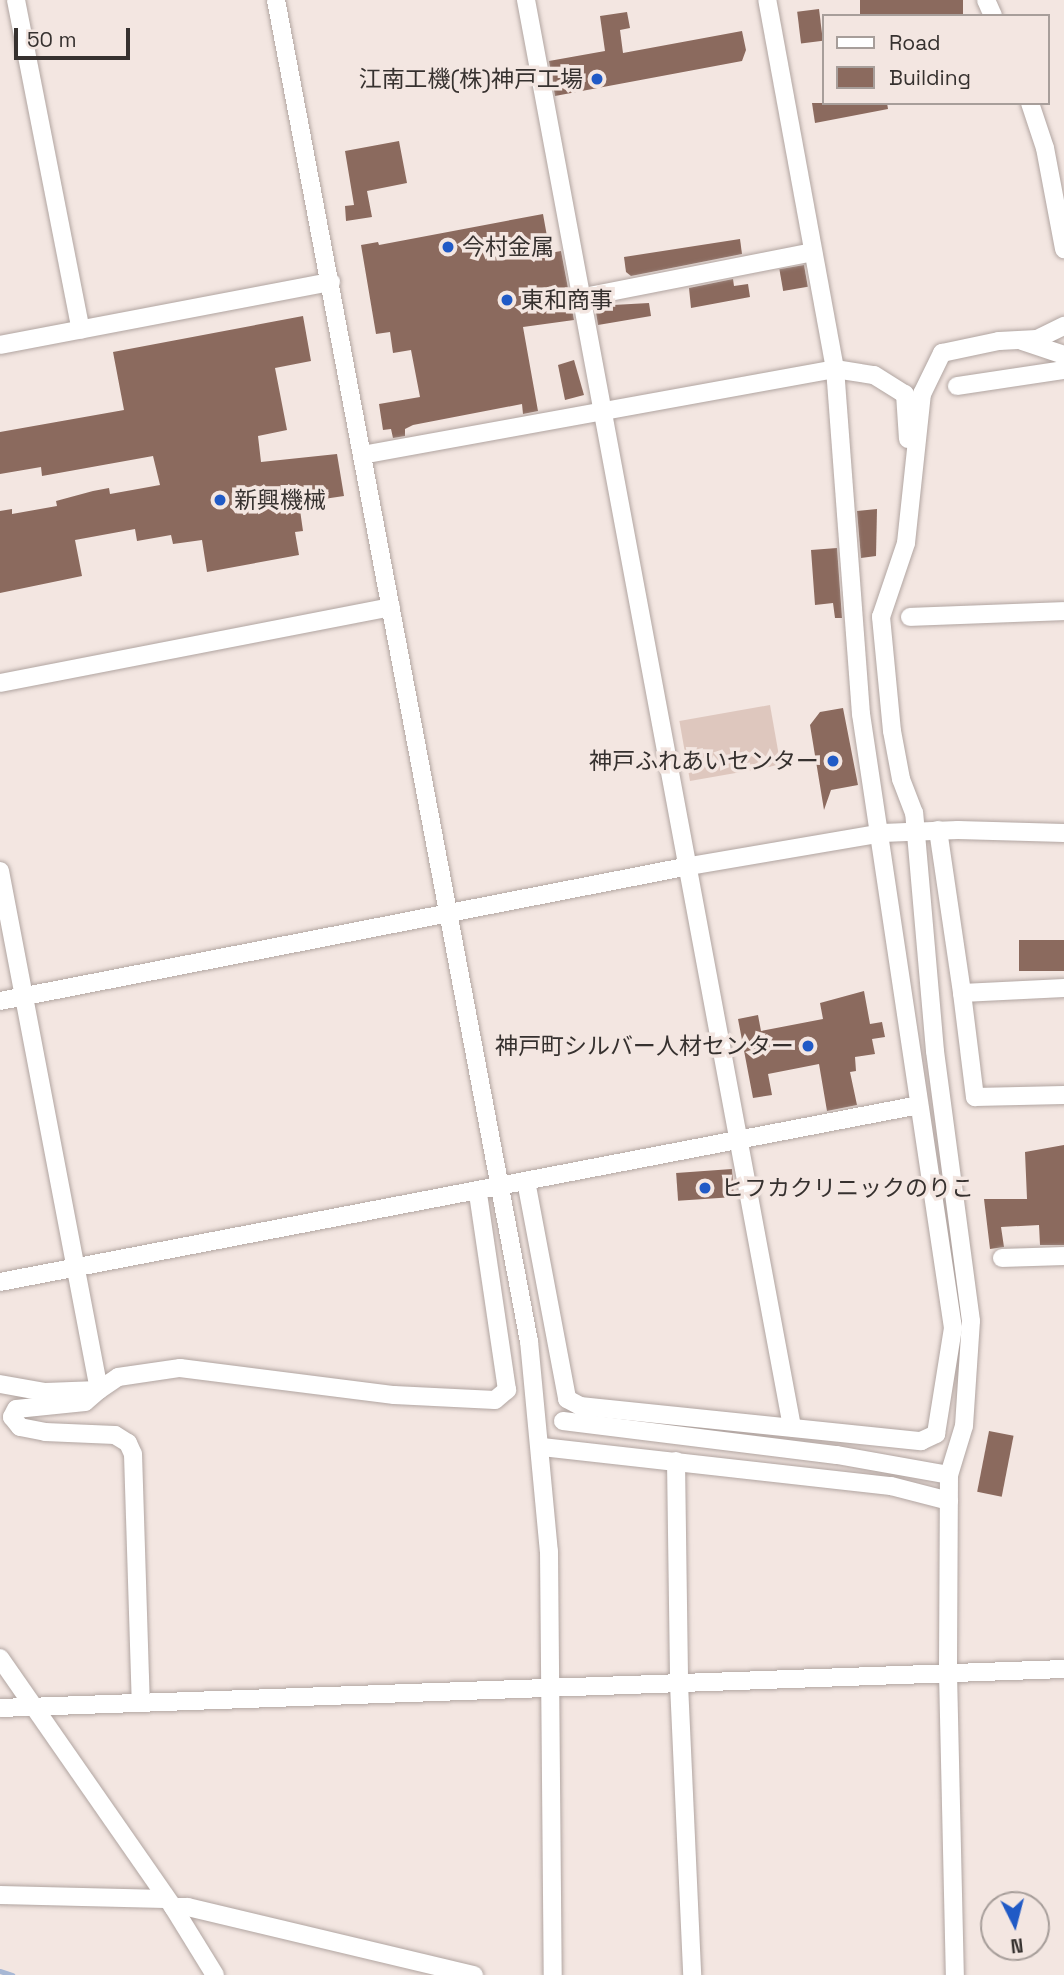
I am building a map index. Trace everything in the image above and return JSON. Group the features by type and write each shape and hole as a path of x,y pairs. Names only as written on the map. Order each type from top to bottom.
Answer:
{"street":[{"path":"0,2 14,0 80,330"},
{"path":"276,0 503,1187 542,1447 549,1551 552,1975"},
{"path":"526,0 584,297 684,867 792,1427"},
{"path":"526,1181 567,1399 580,1406 921,1441 936,1434 953,1328 882,834 860,714 835,369 767,0"},
{"path":"1031,105 1045,148 1064,249"},
{"path":"584,297 813,252"},
{"path":"0,345 331,282"},
{"path":"955,1975 948,1673 949,1475 964,1426 971,1321 935,1051 916,831 892,731 881,617 906,543 910,477 922,394 942,353 1037,339 1064,326"},
{"path":"1019,340 1064,355"},
{"path":"362,455 835,369 874,375 905,394 910,477"},
{"path":"957,386 1064,370"},
{"path":"0,683 391,607"},
{"path":"910,617 1064,611"},
{"path":"937,830 975,1097 1064,1095"},
{"path":"0,1001 684,867 882,834 937,830 1064,833"},
{"path":"0,872 99,1390"},
{"path":"962,993 1064,988"},
{"path":"0,1282 478,1193 526,1181 919,1105"},
{"path":"141,1703 133,1454 128,1443 115,1436 45,1432 20,1427 12,1417 16,1409 85,1402 118,1377 180,1368 394,1395 495,1400 507,1390 478,1193"},
{"path":"1002,1258 1064,1255"},
{"path":"0,1384 45,1392 99,1390"},
{"path":"563,1421 837,1455 949,1475"},
{"path":"542,1447 891,1486 949,1501"},
{"path":"677,1461 679,1684 692,1975"},
{"path":"0,1658 169,1903 215,1975"},
{"path":"0,1708 1064,1669"},
{"path":"0,1895 188,1906 474,1975"}],"shaded area":[{"path":"770,705 781,765 690,781 679,721"}],"building":[{"path":"860,0 963,0 963,14 860,14"},
{"path":"819,9 822,41 801,43 797,12"},
{"name":"江南工機(株)神戸工場","path":"627,12 630,28 620,30 623,53 742,31 746,50 742,61 555,96 549,61 605,51 600,16"},
{"path":"812,103 887,105 888,109 815,123"},
{"path":"399,141 407,183 367,191 372,217 346,221 345,206 354,205 345,151"},
{"path":"543,214 550,253 561,251 574,320 523,327 538,411 523,414 522,404 413,425 405,429 405,436 393,438 391,429 383,430 379,404 420,397 411,350 393,353 390,332 376,334 361,245 378,242 379,245"},
{"path":"740,239 742,254 631,276 626,272 624,257"},
{"path":"804,265 808,287 783,291 779,269"},
{"path":"733,279 734,286 748,284 750,297 691,308 689,288"},
{"path":"649,303 651,316 598,325 595,306"},
{"path":"303,316 311,361 275,368 287,430 258,436 261,462 337,454 344,496 310,501 311,508 300,510 303,531 295,532 299,555 207,572 202,540 173,544 171,535 137,541 135,529 75,540 82,576 0,593 0,511 12,509 12,514 57,506 56,501 109,488 110,494 160,485 153,456 42,476 41,467 0,474 0,432 124,410 113,352"},
{"path":"574,360 584,395 565,400 558,365"},
{"path":"877,509 876,556 861,558 857,511"},
{"path":"837,548 842,618 835,618 833,603 815,605 811,550"},
{"name":"神戸ふれあいセンター","path":"843,708 858,785 831,790 824,810 810,725 820,712"},
{"path":"1019,940 1064,940 1064,971 1019,971"},
{"name":"神戸町シルバー人材センター","path":"864,991 870,1024 882,1022 885,1037 872,1039 875,1054 855,1057 856,1071 850,1072 857,1105 827,1111 819,1064 768,1074 772,1095 753,1098 738,1019 758,1015 761,1031 823,1019 820,1003"},
{"path":"1064,1145 1064,1245 1040,1245 1039,1225 1001,1227 1004,1247 990,1249 984,1199 1027,1199 1025,1152"},
{"name":"ヒフカクリニックのりこ","path":"732,1169 734,1197 678,1201 676,1173"},
{"path":"989,1431 1014,1436 1002,1497 977,1492"}],"waterway":[{"path":"0,1971 12,1975"}],"place":[{"name":"江南工機(株)神戸工場","path":"597,79"},
{"name":"今村金属","path":"448,247"},
{"name":"東和商事","path":"507,300"},
{"name":"新興機械","path":"220,500"},
{"name":"神戸ふれあいセンター","path":"833,761"},
{"name":"神戸町シルバー人材センター","path":"808,1046"},
{"name":"ヒフカクリニックのりこ","path":"705,1188"}]}
